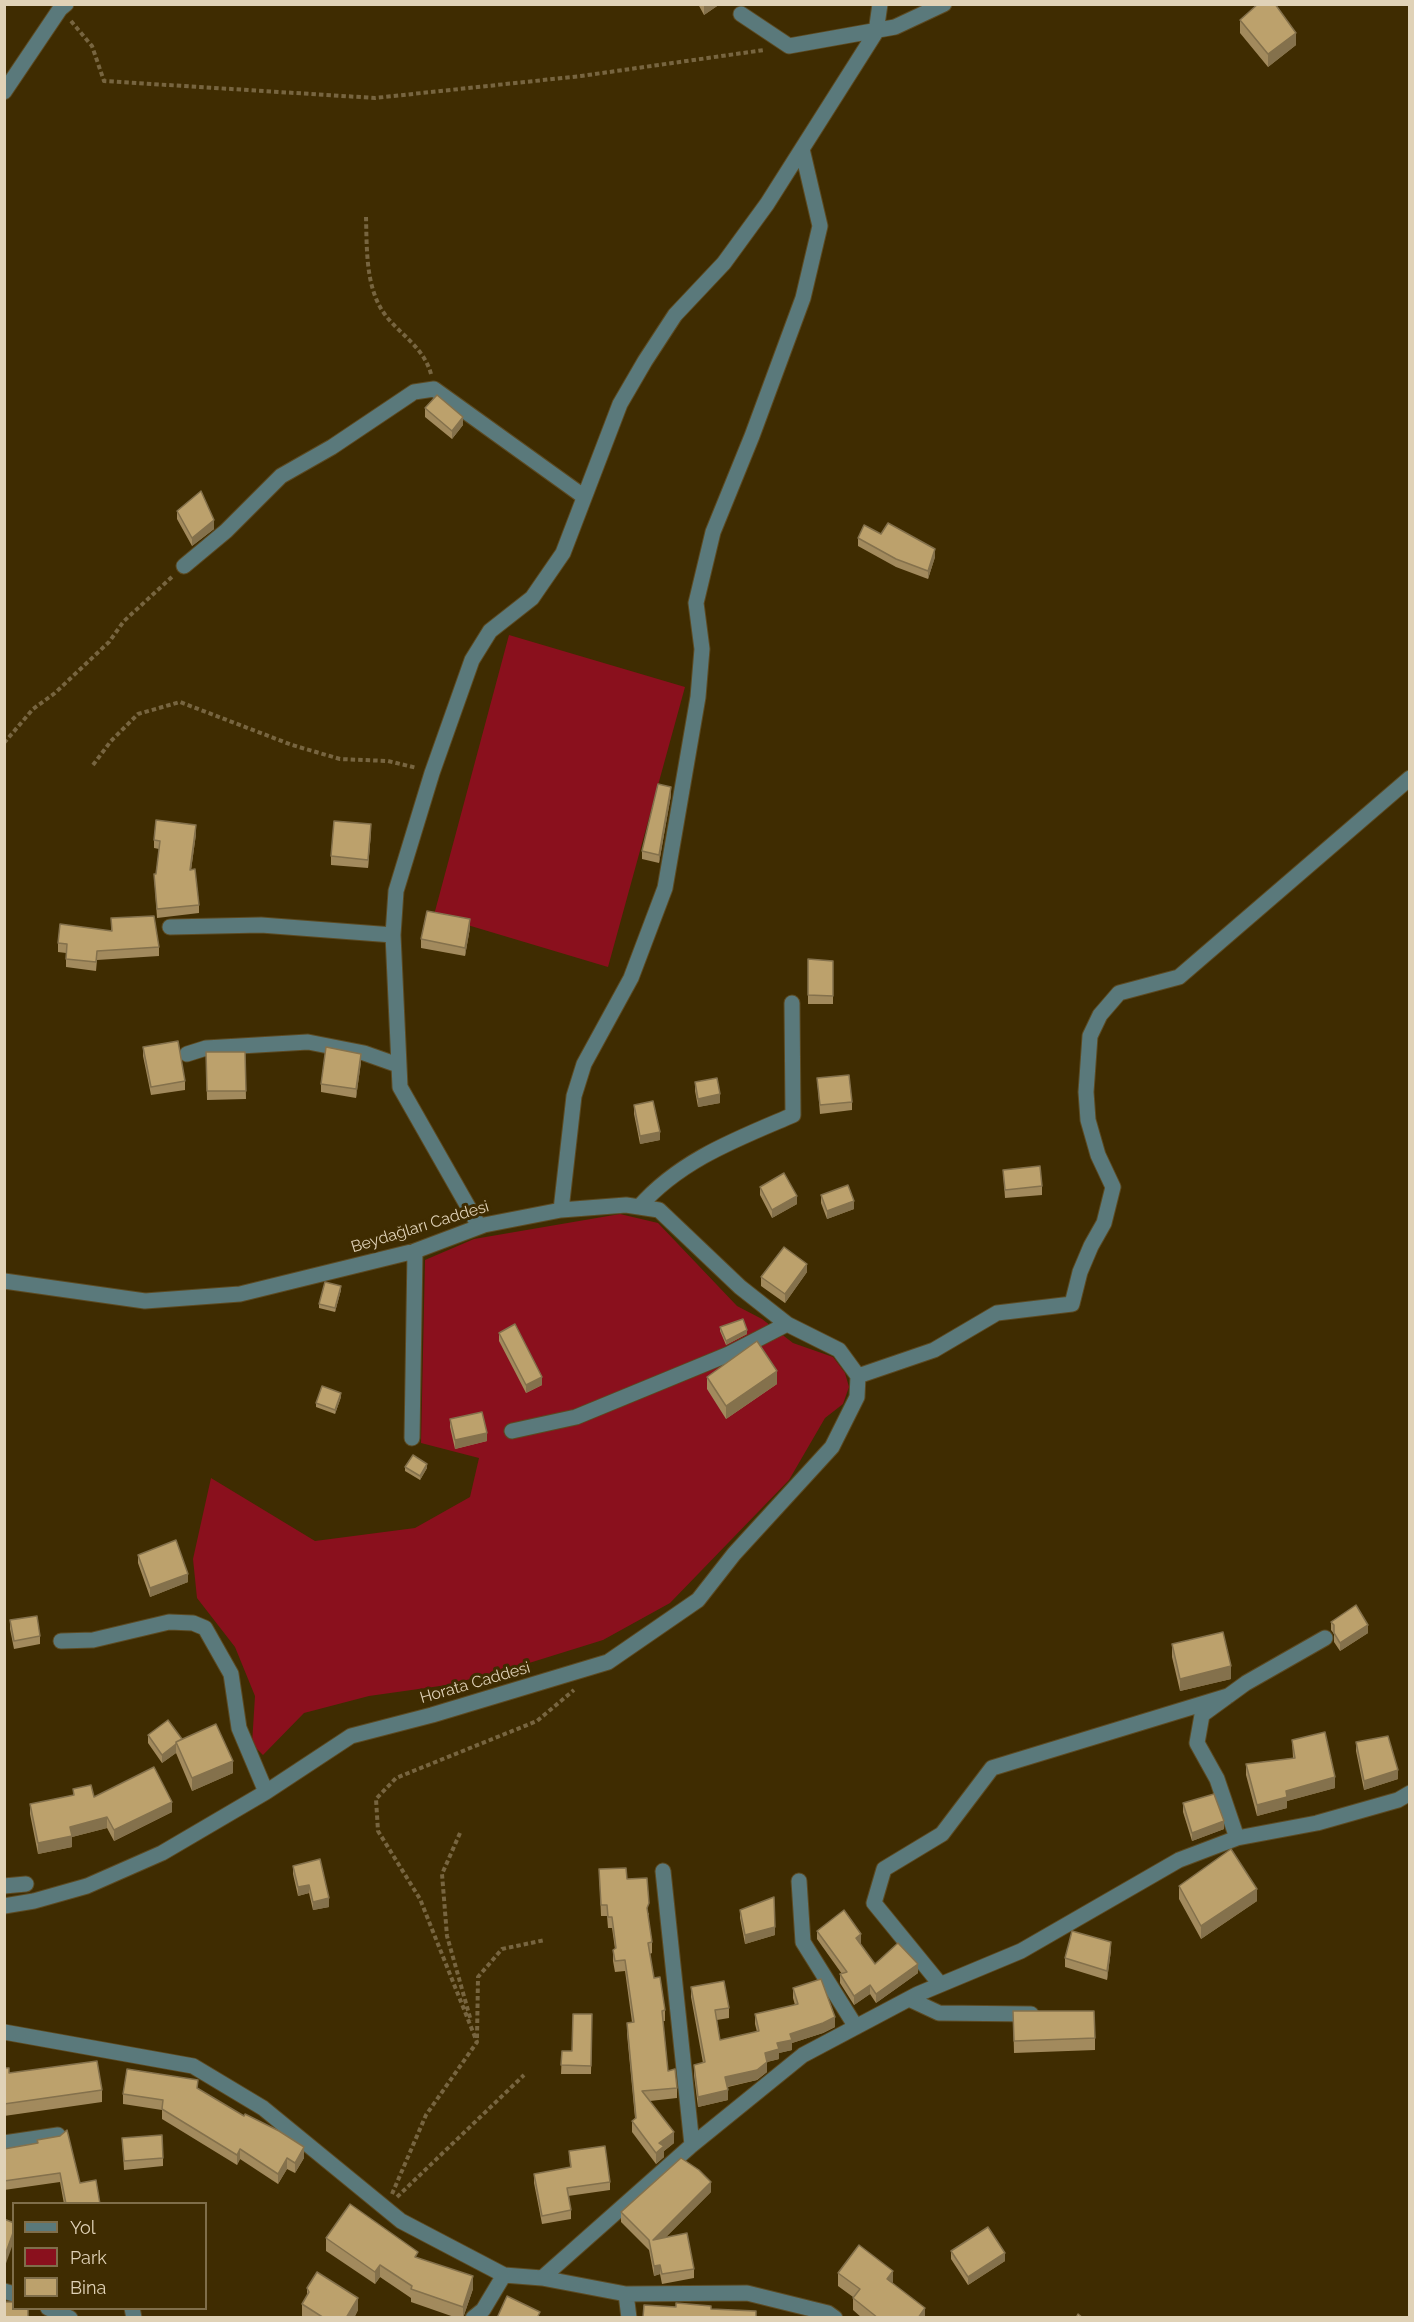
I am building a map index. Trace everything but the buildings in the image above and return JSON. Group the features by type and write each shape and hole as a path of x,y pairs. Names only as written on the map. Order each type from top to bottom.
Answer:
{"street":[{"path":"479,1226 400,1087 393,934 396,891 432,773 472,660 490,631 532,598 563,553 620,404 645,361 675,315 724,263 767,204 876,32 880,4"},
{"path":"741,14 789,46 895,27 945,4"},
{"path":"4,92 63,7"},
{"path":"561,1210 574,1096 580,1074 631,978 664,888 698,697 702,649 696,603 713,532 752,436 803,298 820,226 802,149"},
{"path":"184,566 226,531 281,476 332,447 414,392 434,389 584,496"},
{"path":"858,1376 934,1350 997,1312 1072,1304 1080,1272 1104,1223 1113,1187 1098,1155 1088,1120 1086,1092 1090,1036 1101,1015 1119,993 1179,977 1410,778"},
{"path":"170,927 261,925 393,934"},
{"path":"639,1207 656,1188 716,1148 793,1115 792,1003"},
{"path":"188,1054 206,1048 308,1042 364,1053 398,1065"},
{"name":"Beydağları Caddesi","path":"4,1281 145,1301 240,1294 415,1251 479,1226 561,1210 626,1205 659,1210 740,1287 787,1324 839,1350 858,1376"},
{"path":"412,1438 415,1251"},
{"path":"512,1431 576,1417 729,1354 787,1324"},
{"name":"Horata Caddesi","path":"4,1906 34,1901 87,1886 151,1858 266,1792 351,1736 432,1715 608,1662 698,1600 734,1554 832,1447 857,1397 858,1376"},
{"path":"61,1641 93,1640 169,1622 193,1623 206,1628 231,1674 239,1728 266,1792"},
{"path":"1237,1838 1217,1779 1197,1743 1202,1715 1246,1683 1325,1638"},
{"path":"940,1984 874,1903 884,1869 942,1834 992,1768 1228,1696"},
{"path":"542,2278 692,2145 802,2055 940,1984 1021,1951 1179,1860 1237,1838 1317,1822 1398,1800 1410,1793"},
{"path":"663,1871 692,2145"},
{"path":"799,1881 803,1942 856,2027"},
{"path":"4,1886 26,1884"},
{"path":"909,1999 939,2013 1044,2014"},
{"path":"4,2032 193,2066 263,2108 401,2221 504,2275 542,2278 626,2294 747,2293 830,2316"},
{"path":"4,2143 58,2135"},
{"path":"479,2315 504,2275"},
{"path":"626,2294 629,2318"},
{"path":"52,2310 70,2318"}],"path":[{"path":"63,7 92,46 104,81 375,99 581,76 789,46"},
{"path":"366,217 368,268 376,298 385,315 423,355 434,389"},
{"path":"4,743 33,709 55,693 110,642 124,621 184,566"},
{"path":"93,765 111,741 138,714 180,702 292,745 340,759 388,761 432,773"},
{"path":"477,2042 420,1899 378,1831 376,1799 396,1778 537,1721 581,1684"},
{"path":"460,1833 442,1874 447,1936 477,2042"},
{"path":"386,2208 426,2115 477,2042 478,1977 502,1949 545,1940"},
{"path":"386,2208 524,2074"}],"green space":[{"path":"509,635 685,687 608,967 434,915"},
{"path":"620,1214 658,1223 737,1306 762,1319 793,1343 833,1357 845,1373 849,1387 843,1404 825,1418 789,1480 670,1603 603,1640 513,1668 447,1685 369,1696 304,1713 263,1755 252,1744 255,1696 235,1647 197,1598 193,1559 211,1478 315,1541 415,1528 470,1497 479,1458 421,1443 425,1260 474,1239"}]}
